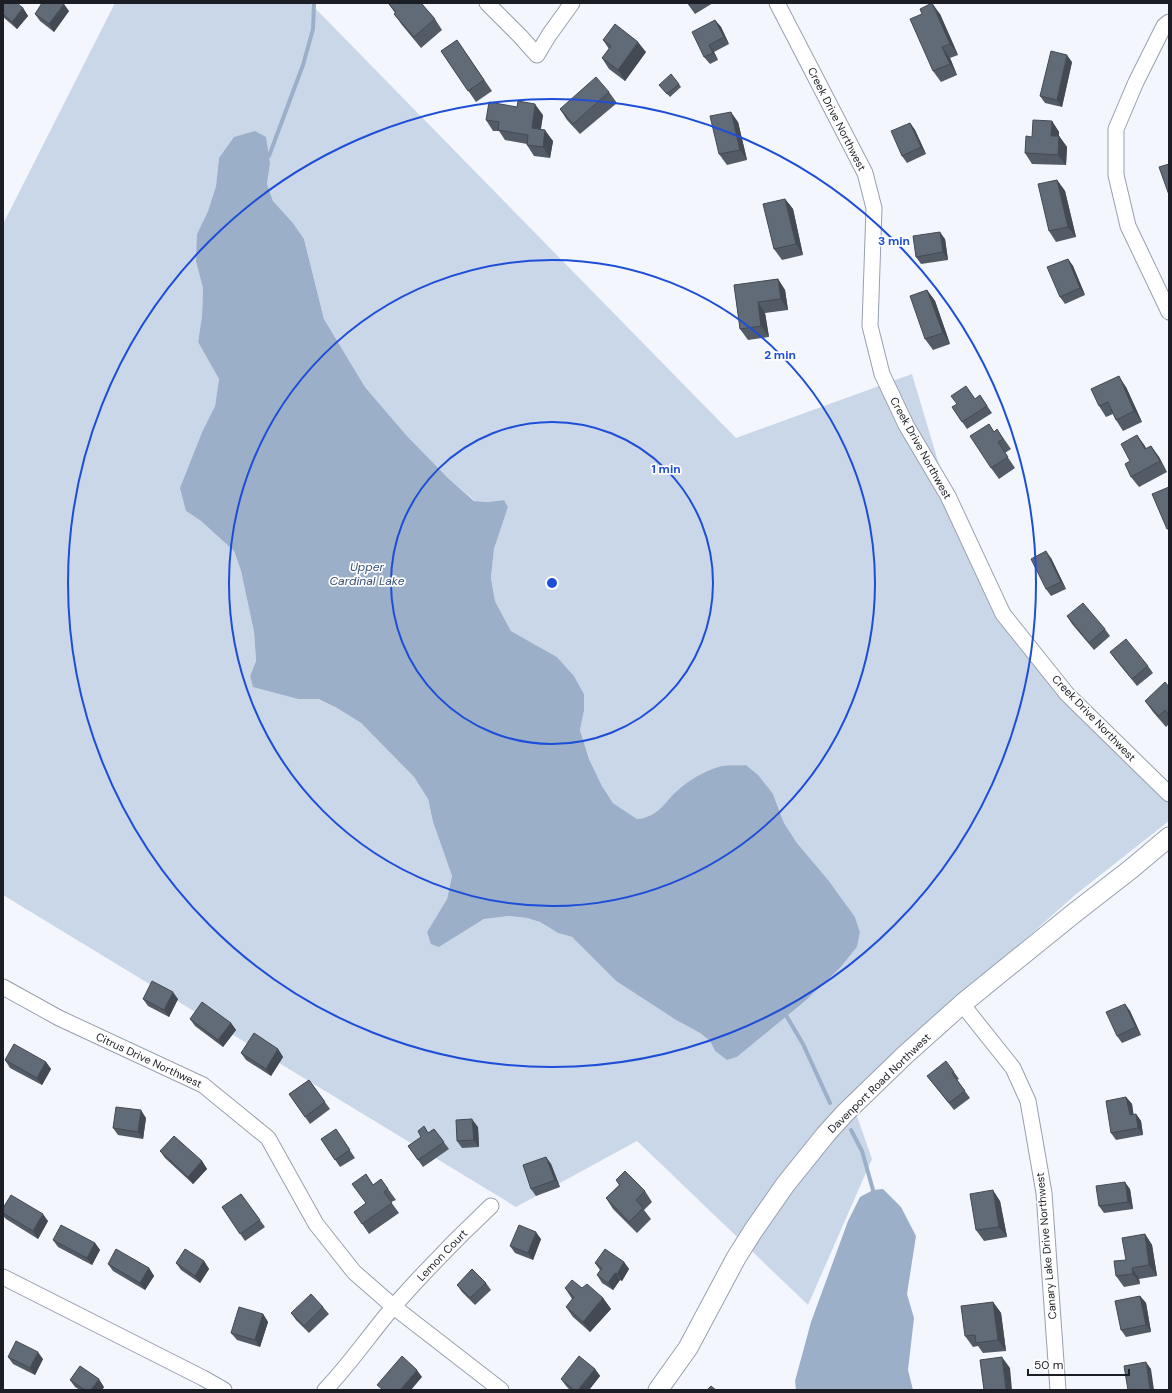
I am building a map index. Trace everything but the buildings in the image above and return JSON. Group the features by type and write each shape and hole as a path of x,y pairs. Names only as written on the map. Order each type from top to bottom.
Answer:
{"street":[{"path":"487,3 537,55 549,35 572,3"},
{"name":"Creek Drive Northwest","path":"777,3 866,173 874,208 870,326 882,374 906,424 948,496 1003,614 1067,694 1169,794"},
{"path":"1169,22 1164,26 1136,82 1116,129 1116,174 1128,226 1169,312"},
{"name":"Davenport Road Northwest","path":"658,1390 688,1348 736,1258 753,1231 785,1185 845,1113 905,1055 962,1004 1169,837"},
{"name":"Citrus Drive Northwest","path":"3,987 59,1018 203,1085 268,1138 316,1224 354,1272 394,1307 500,1390"},
{"name":"Canary Lake Drive Northwest","path":"962,1004 1013,1068 1028,1102 1044,1193 1058,1390"},
{"name":"Lemon Court","path":"394,1307 449,1246 491,1206"},
{"path":"3,1277 224,1390"},
{"path":"324,1390 394,1307"}],"shaded area":[{"path":"115,3 310,3 736,438 912,374 955,518 1038,655 1169,800 1169,821 1075,895 946,1010 851,1099 872,1159 808,1305 637,1141 516,1207 3,895 3,224","holes":["219,158 270,164 267,184 273,201 293,223 304,239 324,319 365,387 407,436 448,478 475,501 488,502 504,500 508,507 494,549 491,578 495,601 511,631 557,657 574,676 584,694 584,711 580,730 589,759 602,786 613,803 637,819 645,818 656,812 682,786 702,773 721,766 746,765 773,794 784,823 797,843 829,881 855,917 860,932 857,947 840,968 804,1002 737,1057 727,1060 715,1051 710,1041 700,1033 676,1020 616,981 572,937 558,933 540,922 527,918 509,916 484,919 439,947 427,932 447,899 452,876 433,822 428,799 414,777 361,723 337,708 317,699 298,699 253,686 250,676 256,661 254,632 241,571 234,551 201,521 186,511 203,430 215,406 219,379 198,342 202,316 203,288 197,234 208,211 216,186"]}],"water":[{"name":"Upper Cardinal Lake","path":"255,131 266,137 270,164 267,184 273,201 293,223 304,239 324,319 365,387 407,436 448,478 474,501 488,502 504,500 508,507 494,549 491,578 495,601 511,631 557,657 574,676 584,694 584,711 580,730 589,759 602,786 613,803 637,819 645,818 656,812 682,786 702,773 721,766 746,765 758,775 773,794 784,823 797,843 829,881 855,917 860,932 857,947 840,968 804,1002 737,1057 727,1060 715,1051 710,1041 700,1033 676,1020 616,981 572,937 558,933 540,922 527,918 509,916 484,919 439,947 431,944 427,932 447,899 452,876 433,822 428,799 414,777 361,723 337,708 318,699 298,699 253,687 250,676 256,661 254,632 241,571 234,551 201,521 186,511 180,488 203,430 215,406 219,379 198,342 202,316 203,288 196,261 197,234 208,211 216,186 219,158 234,137"},
{"path":"883,1189 901,1207 916,1236 907,1294 914,1318 908,1370 913,1390 796,1390 795,1381 811,1322 848,1221 860,1197 873,1190"}],"waterway":[{"path":"269,156 303,65 313,29 314,3"},
{"path":"787,1017 803,1044 830,1103"},
{"path":"851,1130 862,1151 873,1190"}]}
